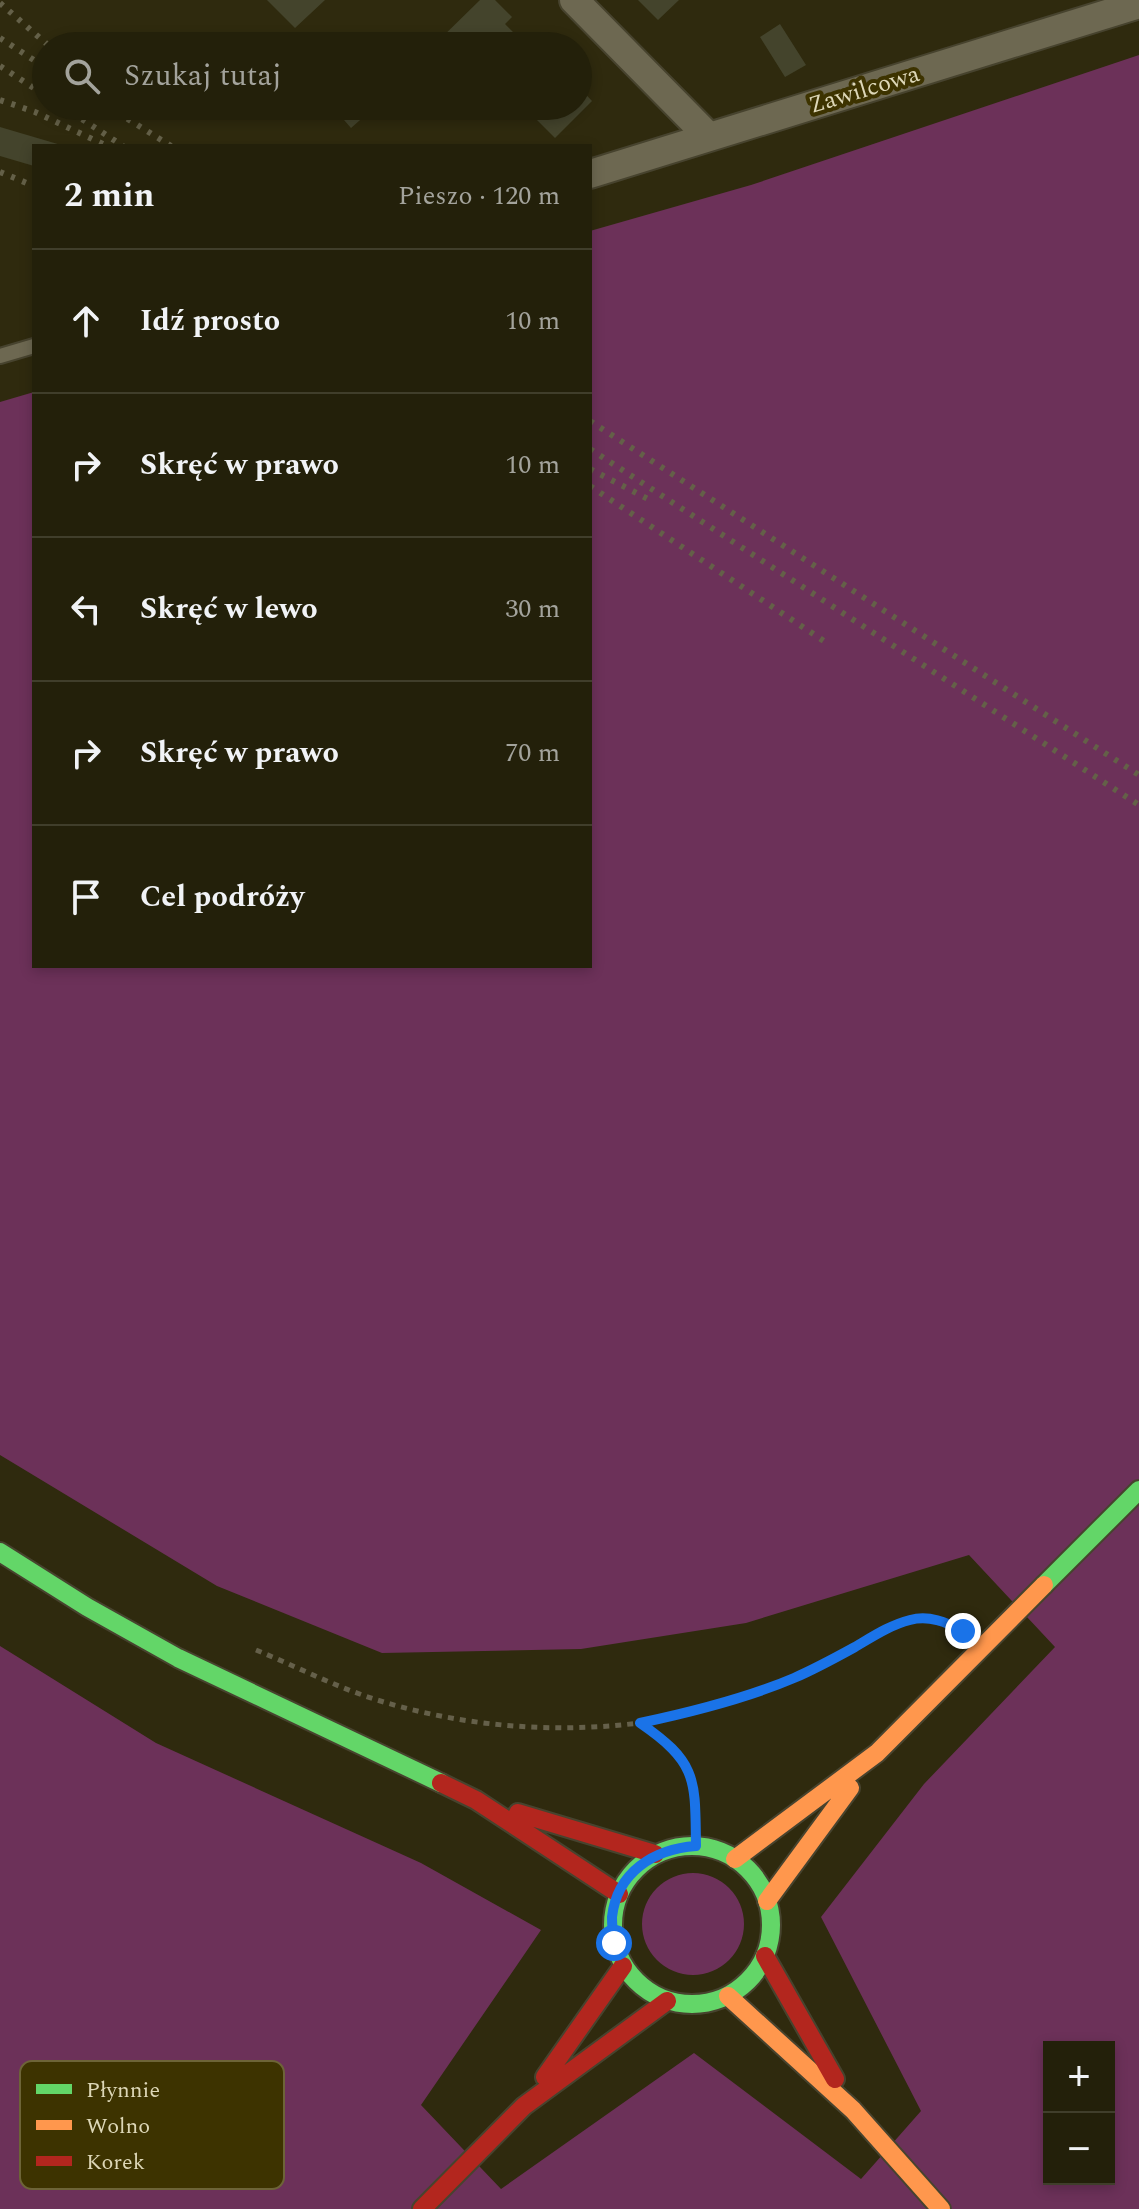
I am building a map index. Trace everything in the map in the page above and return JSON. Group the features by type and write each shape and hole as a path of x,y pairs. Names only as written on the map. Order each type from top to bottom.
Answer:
{"street":[{"path":"574,0 709,137"},
{"name":"Zawilcowa","path":"592,173 1139,4"},
{"path":"767,1901 877,1753 1139,1490"},
{"path":"0,1552 87,1607 178,1658 476,1800 619,1894"},
{"path":"735,1859 877,1753"},
{"path":"476,1800 655,1854"},
{"path":"696,1846 716,1850 735,1859 755,1877 767,1901 771,1929 765,1956 750,1979 728,1996 708,2003 688,2005 667,2001 642,1987 623,1966 614,1943 612,1918 619,1894 634,1871 655,1854 696,1846"},
{"path":"765,1956 853,2110"},
{"path":"524,2106 623,1966"},
{"path":"728,1996 853,2110 941,2209"},
{"path":"422,2209 524,2106 667,2001"}],"lane":[{"path":"0,356 32,347"}],"path":[{"path":"249,1647 373,1698 437,1715 522,1727 640,1723 738,1698 784,1682 837,1657 883,1630 913,1619 936,1620 954,1626"},
{"path":"640,1723 668,1743 687,1768 694,1788 696,1846"}],"shaded area":[{"path":"1139,55 1139,2209 0,2209 0,1646 156,1743 421,1863 541,1930 421,2105 501,2189 694,2053 861,2179 921,2111 821,1917 924,1784 1055,1647 969,1555 746,1623 581,1649 382,1653 217,1586 0,1455 0,402 32,393 32,968 592,968 592,230 751,185"},
{"path":"693,1873 713,1877 729,1888 740,1904 744,1924 740,1944 729,1960 713,1971 693,1975 673,1971 657,1960 646,1944 642,1924 646,1904 657,1888 673,1877"}],"building":[{"path":"267,0 325,0 295,28"},
{"path":"480,0 495,0 512,17 505,24 513,32 447,32"},
{"path":"638,0 679,0 658,20"},
{"path":"780,24 806,65 785,77 760,37"},
{"path":"344,120 360,120 351,128"},
{"path":"537,120 573,120 555,138"},
{"path":"0,127 58,144 32,144 32,165 0,156"}],"railway":[{"path":"0,3 33,32"},
{"path":"0,38 32,59"},
{"path":"0,66 32,87"},
{"path":"0,100 32,111"},
{"path":"52,120 103,144"},
{"path":"83,120 120,144"},
{"path":"129,120 168,144"},
{"path":"0,172 32,185"},
{"path":"592,422 1139,775"},
{"path":"592,450 1139,805"},
{"path":"592,470 650,500"},
{"path":"592,487 827,643"}],"traffic: fast":[{"path":"1044,1585 1139,1490"},
{"path":"0,1552 87,1607 178,1658 441,1783"},
{"path":"692,1846 722,1852 748,1869 765,1895 771,1925 765,1955 748,1981 722,1998 692,2004 662,1998 636,1981 619,1955 613,1925 619,1895 636,1869 662,1852 692,1846"}],"traffic: slow":[{"path":"735,1859 877,1753 1044,1585"},
{"path":"767,1901 850,1788"},
{"path":"728,1996 853,2110 941,2209"}],"traffic: jam":[{"path":"441,1783 476,1800 619,1894"},
{"path":"518,1813 655,1854"},
{"path":"765,1956 835,2079"},
{"path":"545,2077 623,1966"},
{"path":"422,2209 524,2106 667,2001"}],"route":[{"path":"614,1943 612,1918 619,1894 634,1871 655,1854 696,1846 692,1778 668,1743 640,1723 738,1698 794,1678 898,1623 927,1618 945,1621 963,1631"}]}
